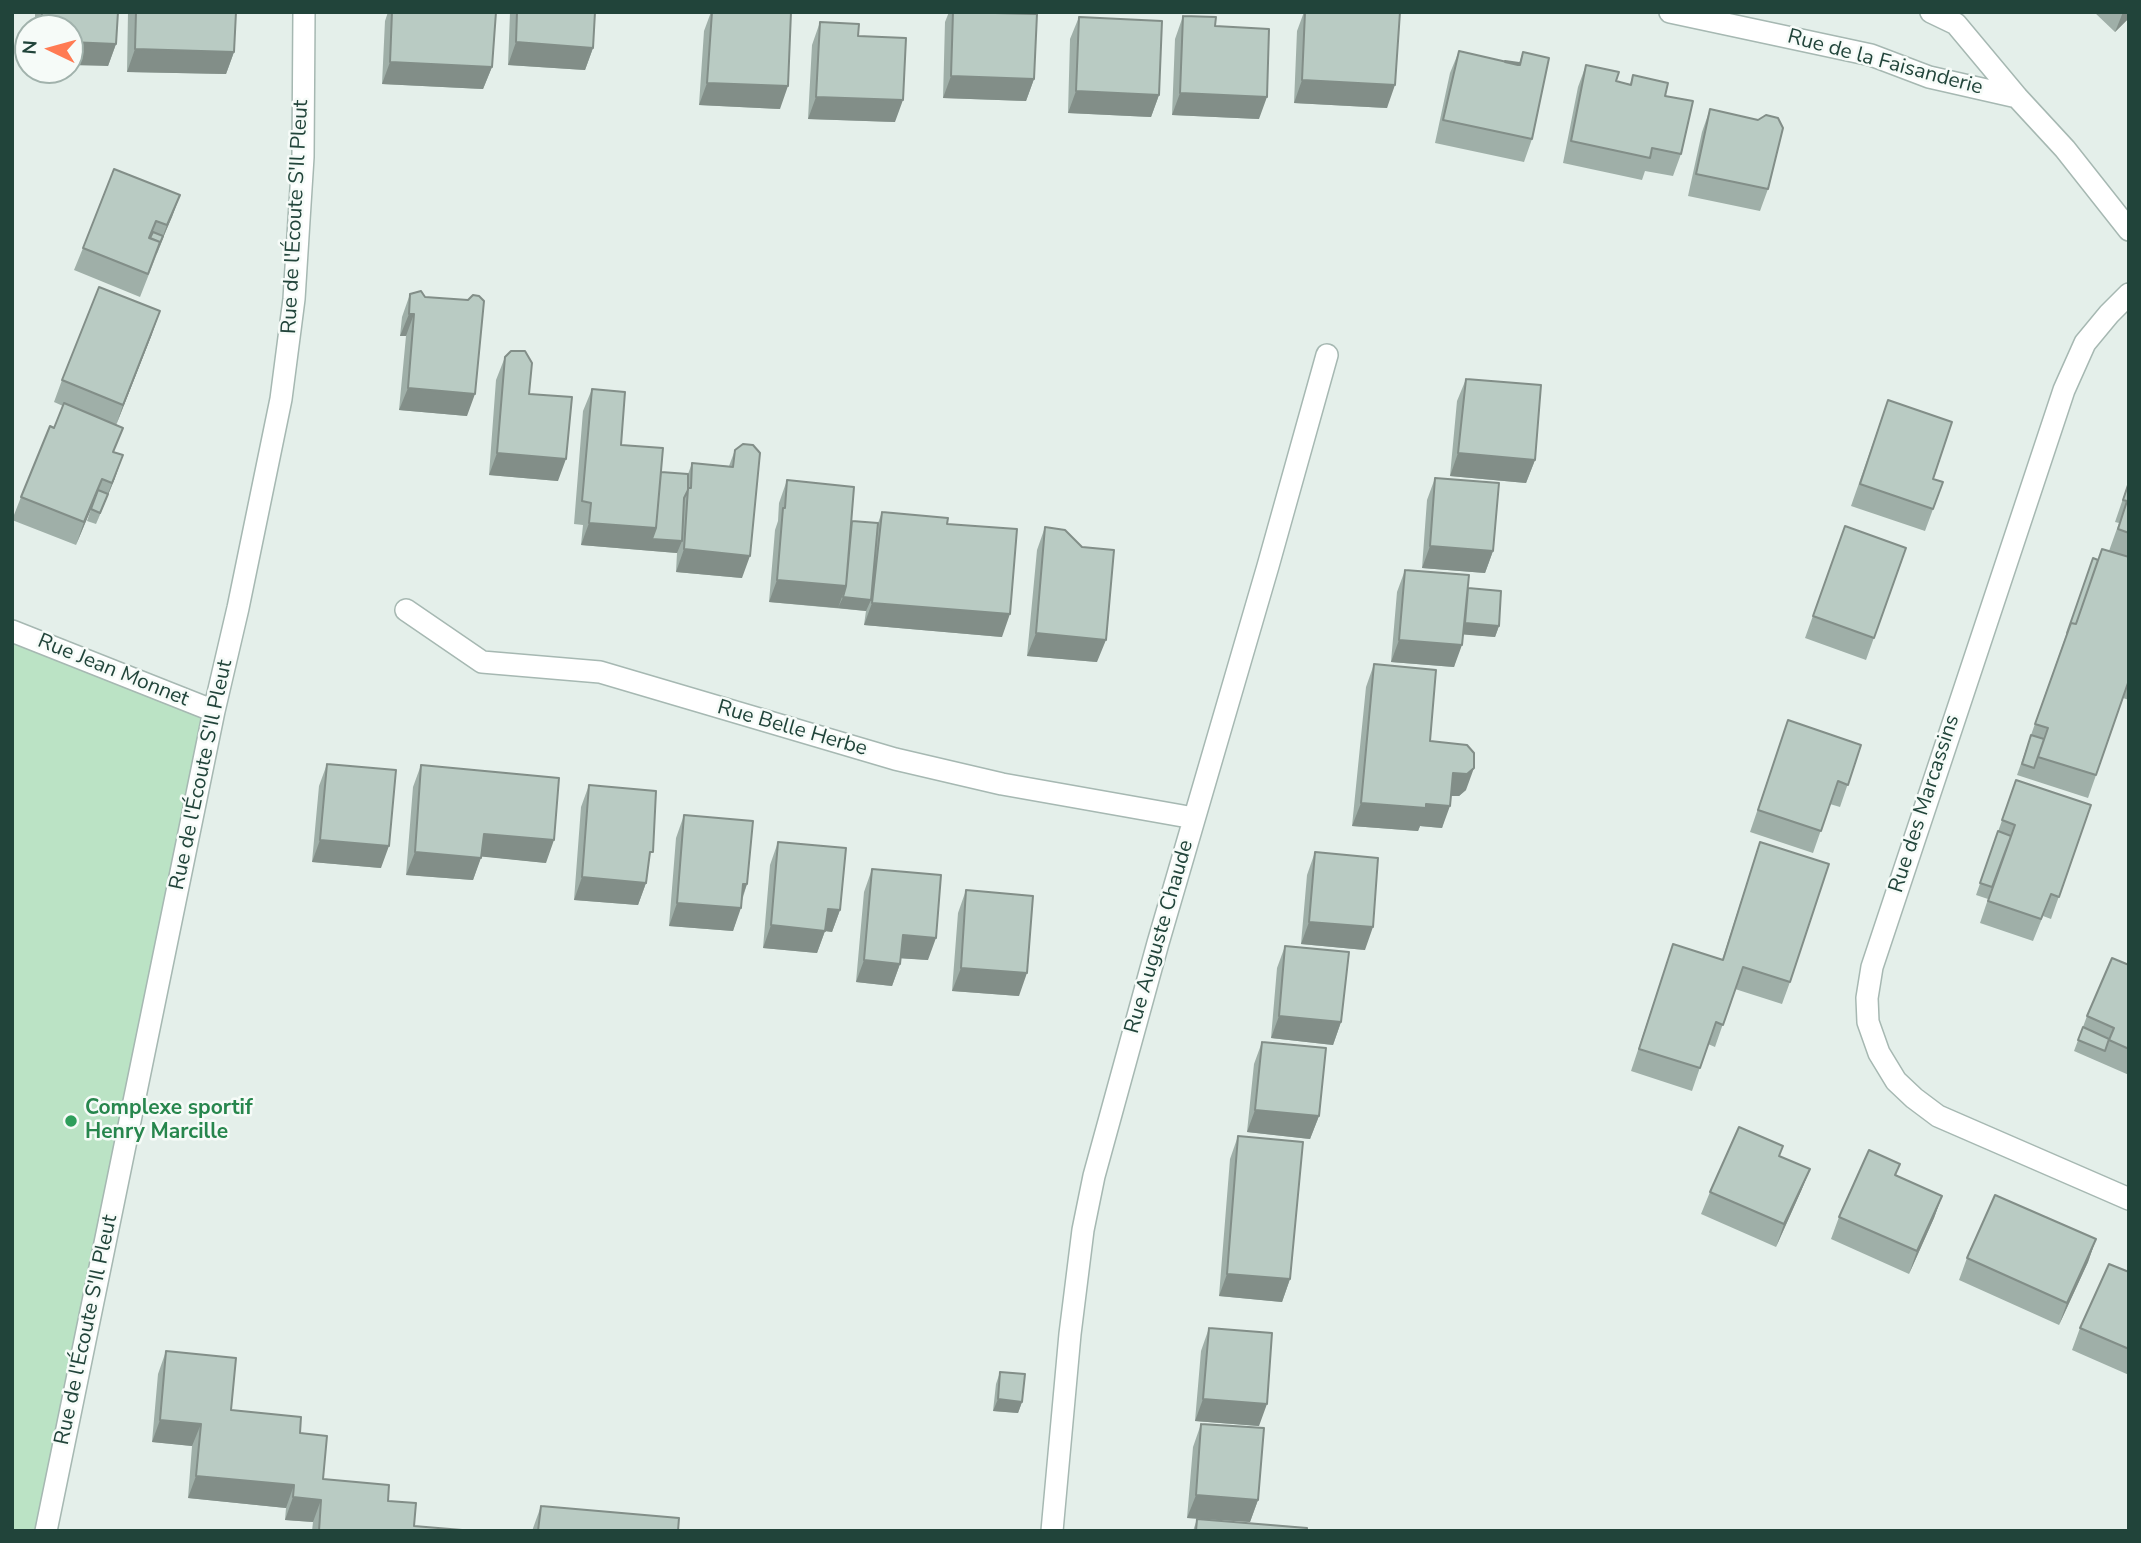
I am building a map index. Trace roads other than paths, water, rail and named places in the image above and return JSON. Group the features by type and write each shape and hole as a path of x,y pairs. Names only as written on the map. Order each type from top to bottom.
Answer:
{"street":[{"name":"Rue de l'Écoute S'Il Pleut","path":"46,1531 281,398 294,299 303,157 304,12"},
{"name":"Rue de la Faisanderie","path":"1670,12 1871,55 1929,77 2017,97"},
{"name":"Rue de la Faisanderie","path":"1930,12 1956,24 2065,149 2129,230"},
{"name":"Rue des Marcassins","path":"2129,294 2085,343 2064,390 1871,967 1867,998 1868,1022 1880,1054 1896,1081 1914,1098 1938,1116 2129,1199"},
{"name":"Rue Auguste Chaude","path":"1052,1531 1070,1334 1083,1230 1094,1176 1327,355"},
{"name":"Rue Belle Herbe","path":"406,610 482,662 600,672 895,759 1002,784 1194,818"},
{"name":"Rue Jean Monnet","path":"12,631 214,711"}],"place":[{"name":"Complexe sportif Henry Marcille","path":"71,1121"}]}
